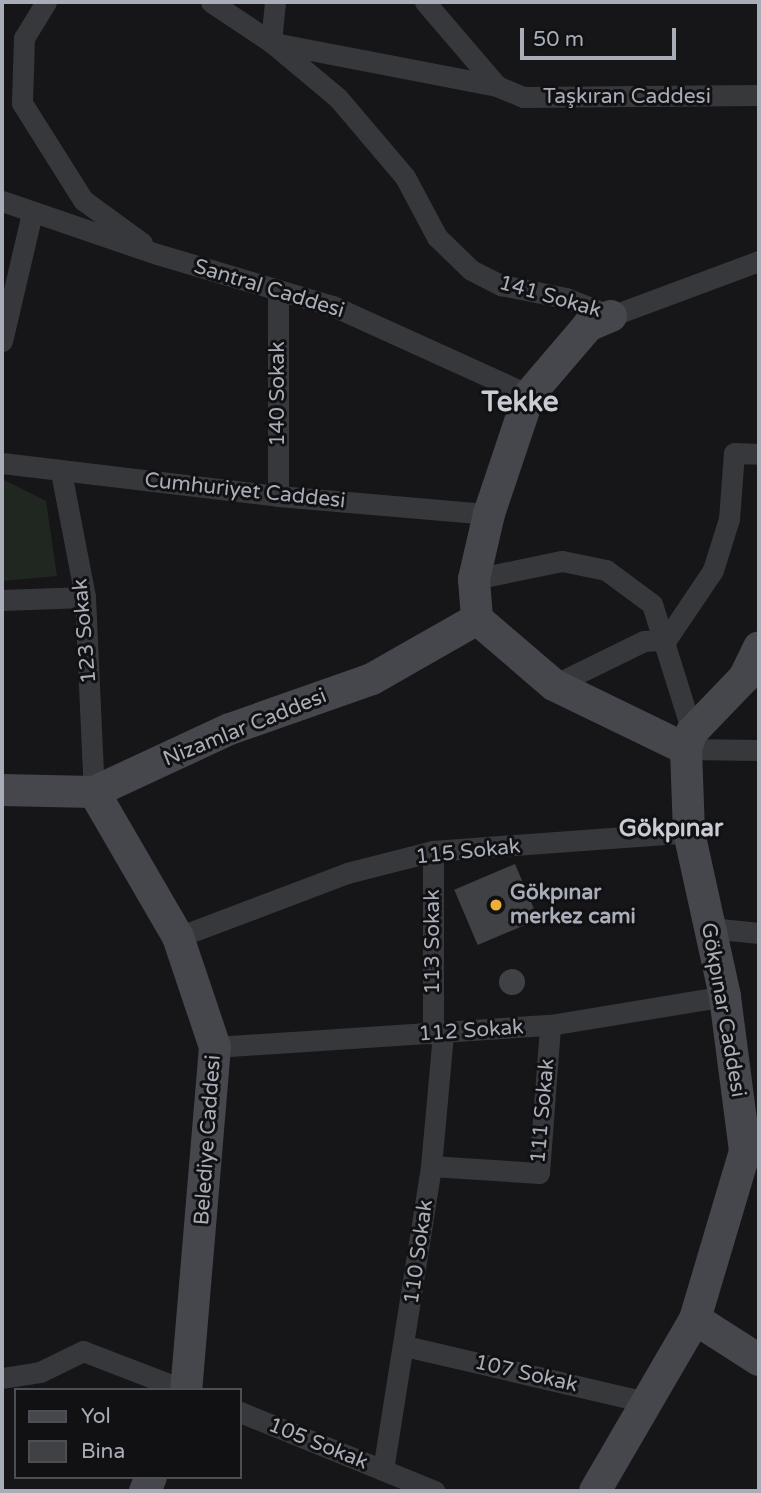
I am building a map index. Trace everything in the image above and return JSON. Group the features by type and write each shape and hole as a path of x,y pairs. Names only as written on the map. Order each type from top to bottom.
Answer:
{"street":[{"path":"46,2 24,38 22,103 83,200 157,254"},
{"name":"141 Sokak","path":"211,2 271,42 338,98 405,177 437,237 471,270 501,285 566,298 611,316 759,261"},
{"path":"271,42 275,2"},
{"path":"425,2 497,86"},
{"name":"Taşkıran Caddesi","path":"271,42 497,86 523,97 759,95"},
{"name":"Santral Caddesi","path":"2,201 157,254 278,292 334,306 529,395"},
{"path":"2,341 5,310 32,213"},
{"name":"140 Sokak","path":"278,292 278,496"},
{"path":"611,316 588,326 529,395 489,514 474,579 477,619 554,685 689,741 759,750"},
{"path":"554,685 633,645 666,639 713,570 729,519 734,453 759,454"},
{"name":"Cumhuriyet Caddesi","path":"2,463 278,496 489,514"},
{"name":"123 Sokak","path":"61,472 85,597 94,792"},
{"path":"474,579 562,561 606,570 652,604 666,639 689,741"},
{"path":"2,600 85,597"},
{"name":"Nizamlar Caddesi","path":"2,790 94,792 230,729 372,679 477,619"},
{"path":"689,741 744,678 759,647"},
{"name":"Gökpınar Caddesi","path":"595,1491 695,1319 752,1149 724,996 689,832 689,741"},
{"name":"Belediye Caddesi","path":"94,792 177,937 215,1047 185,1388"},
{"name":"115 Sokak","path":"177,937 347,873 433,851 689,832"},
{"name":"113 Sokak","path":"433,851 438,1033"},
{"path":"710,928 759,933"},
{"name":"112 Sokak","path":"215,1047 550,1025 724,996"},
{"name":"111 Sokak","path":"431,1166 539,1173 550,1025"},
{"name":"110 Sokak","path":"390,1479 405,1346 431,1166 438,1033"},
{"path":"695,1319 759,1360"},
{"name":"107 Sokak","path":"405,1346 646,1402"},
{"path":"2,1378 40,1371 83,1351 180,1388"},
{"name":"105 Sokak","path":"242,1413 390,1479 435,1491"}],"shaded area":[{"path":"2,479 46,501 57,576 2,581"}],"building":[{"name":"Gökpınar merkez cami","path":"515,864 538,919 478,945 454,890"},
{"path":"512,969 521,973 525,982 521,991 512,995 503,991 499,982 503,973"}],"place":[{"name":"Gökpınar merkez cami","path":"496,905"}],"district":[{"name":"Tekke","path":"520,402"},
{"name":"Gökpınar","path":"671,829"}]}
